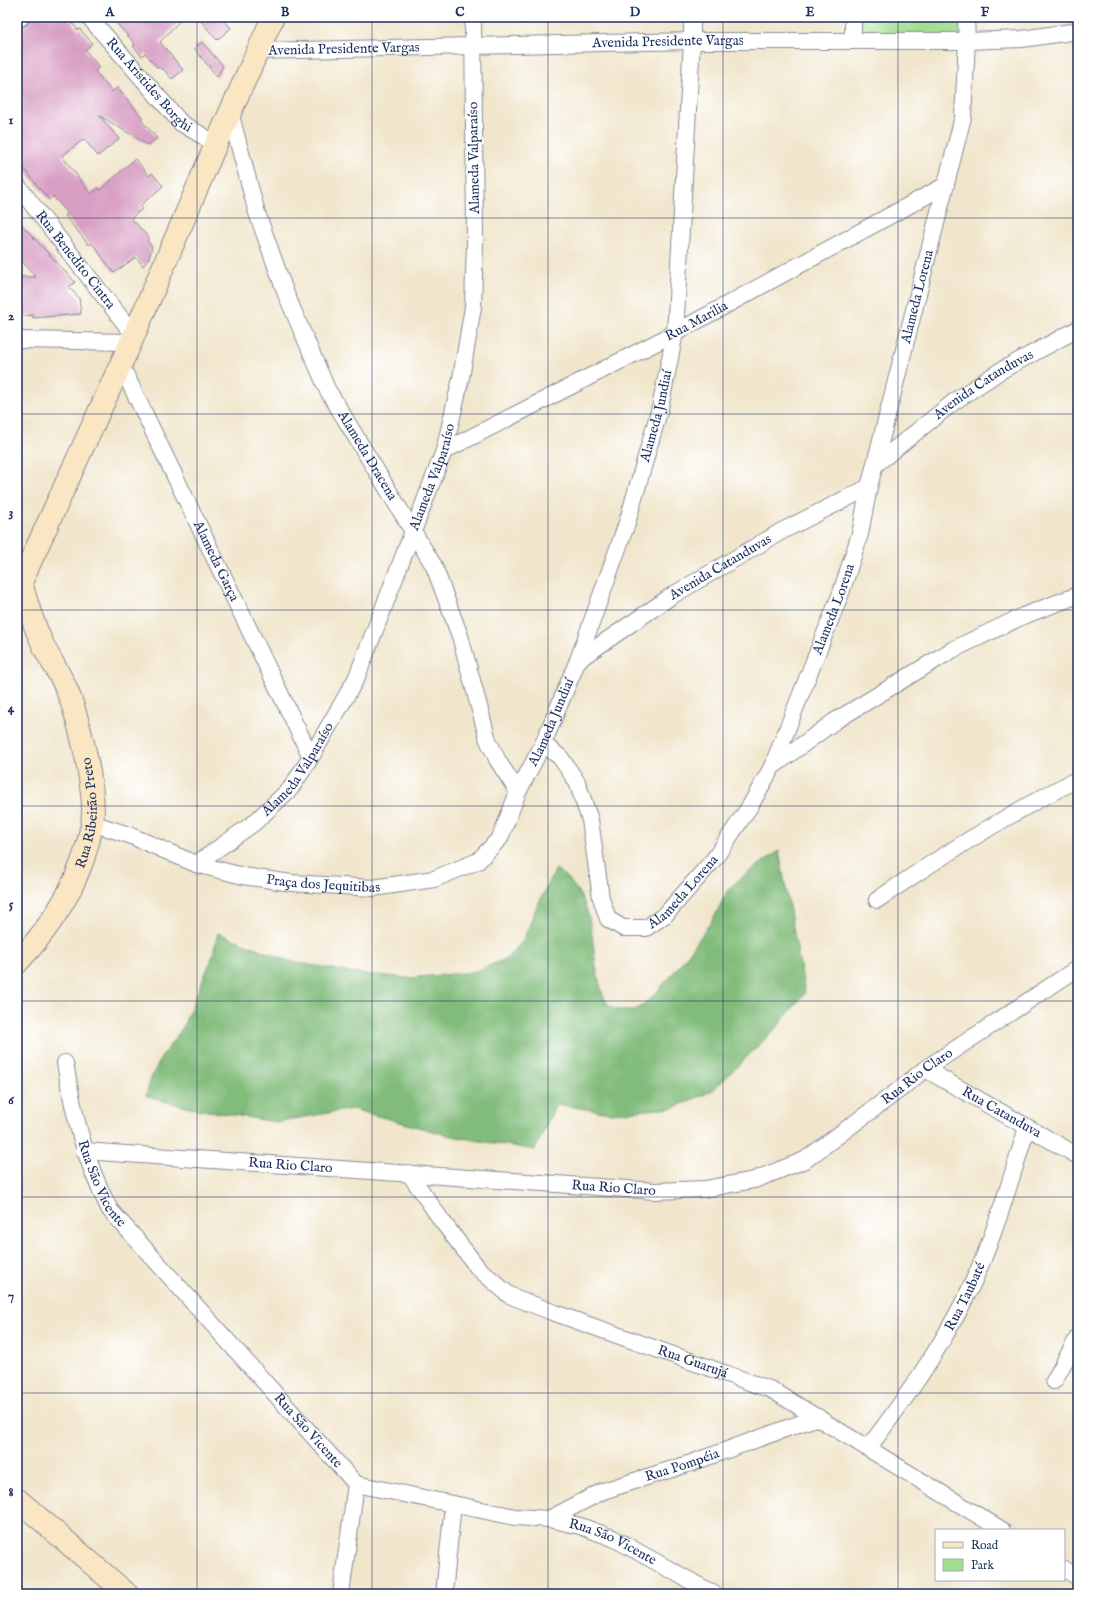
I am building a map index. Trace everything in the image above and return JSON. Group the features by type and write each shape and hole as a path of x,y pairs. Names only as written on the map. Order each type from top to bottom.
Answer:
{"main road":[{"path":"19,586 133,339 216,144 273,17"},
{"name":"Rua Ribeirão Preto","path":"17,963 37,942 65,901 83,859 92,823 91,781 81,738 66,688 44,647 19,586"},
{"path":"17,1498 127,1594"}],"street":[{"path":"17,20 21,17"},
{"name":"Rua Aristides Borghi","path":"89,17 181,123 216,144"},
{"name":"Alameda Valparaíso","path":"196,864 254,823 291,788 311,757 356,679 444,451 461,378 473,308 475,235 473,17"},
{"name":"Alameda Jundiaí","path":"518,792 543,744 578,660 629,516 660,408 675,333 692,41 692,17"},
{"path":"853,17 853,40"},
{"name":"Alameda Lorena","path":"543,744 560,756 578,782 590,820 601,898 608,920 623,928 646,928 665,915 715,858 750,806 772,767 841,593 860,534 869,488 963,118 967,41 966,17"},
{"name":"Avenida Presidente Vargas","path":"258,51 692,41 967,41 1022,39 1078,31"},
{"name":"Alameda Dracena","path":"230,112 257,213 286,294 327,389 434,566 460,636 488,740 498,761 518,792"},
{"name":"Rua Benedito Cintra","path":"17,185 133,339"},
{"name":"Rua Marilia","path":"444,451 675,333 946,185"},
{"name":"Avenida Catanduvas","path":"876,464 955,401 1000,371 1078,329"},
{"path":"17,340 133,339"},
{"name":"Alameda Garça","path":"121,365 311,757"},
{"name":"Avenida Catanduvas","path":"578,660 617,632 692,583 782,531 869,488"},
{"path":"772,767 835,721 952,650 1023,616 1078,595"},
{"path":"877,900 925,867 991,826 1078,779"},
{"name":"Praça dos Jequitibas","path":"92,823 129,835 196,864 242,876 292,883 373,888 434,879 478,861 500,838 518,792"},
{"name":"Rua Rio Claro","path":"84,1151 655,1191 705,1189 754,1180 805,1160 899,1090 924,1069 1078,968"},
{"name":"Rua São Vicente","path":"65,1063 74,1115 84,1151 94,1178 110,1210 356,1484 515,1516 549,1519 580,1526 613,1538 714,1594"},
{"name":"Rua Catanduva","path":"924,1069 1078,1156"},
{"name":"Rua Taubaté","path":"869,1447 913,1388 945,1338 967,1295 991,1239 1027,1128"},
{"name":"Rua Guarujá","path":"409,1173 442,1222 478,1268 509,1295 552,1312 772,1390 869,1447 1000,1529"},
{"path":"1054,1381 1078,1337"},
{"name":"Rua Pompéia","path":"549,1519 603,1491 691,1463 818,1417"},
{"path":"341,1594 356,1484"},
{"path":"444,1594 453,1504"},
{"path":"1065,1570 1078,1577"}],"green space":[{"path":"853,17 966,17 967,41 853,41"},
{"path":"779,851 805,993 777,1027 712,1091 673,1108 610,1113 556,1104 535,1150 451,1136 352,1109 276,1122 190,1108 146,1096 151,1078 162,1056 182,1029 212,958 218,933 289,961 354,973 409,978 473,972 506,959 523,941 537,906 556,869 571,882 587,910 591,926 598,975 605,999 614,1009 634,1010 653,996 689,953 714,917 730,888 746,874"}],"building":[{"path":"31,17 67,17 78,30 80,29 92,43 85,50 99,67 95,71 112,92 117,88 143,118 141,120 157,138 148,145 99,115 119,139 98,156 84,139 62,156 91,194 98,188 100,190 135,159 149,176 152,173 163,186 140,206 142,209 131,218 149,238 147,240 152,247 149,258 143,266 136,257 114,273 92,243 89,245 65,216 68,214 53,196 49,200 17,160 17,29 27,25"},
{"path":"111,17 183,17 160,42 183,70 172,79 163,69 157,67 145,53 142,56 133,46 135,44"},
{"path":"198,17 221,17 231,28 217,40"},
{"path":"202,42 223,66 217,77 194,48"},
{"path":"17,220 75,282 69,287 79,298 81,314 33,318 33,315 17,316 17,277 36,277 17,256"}]}
